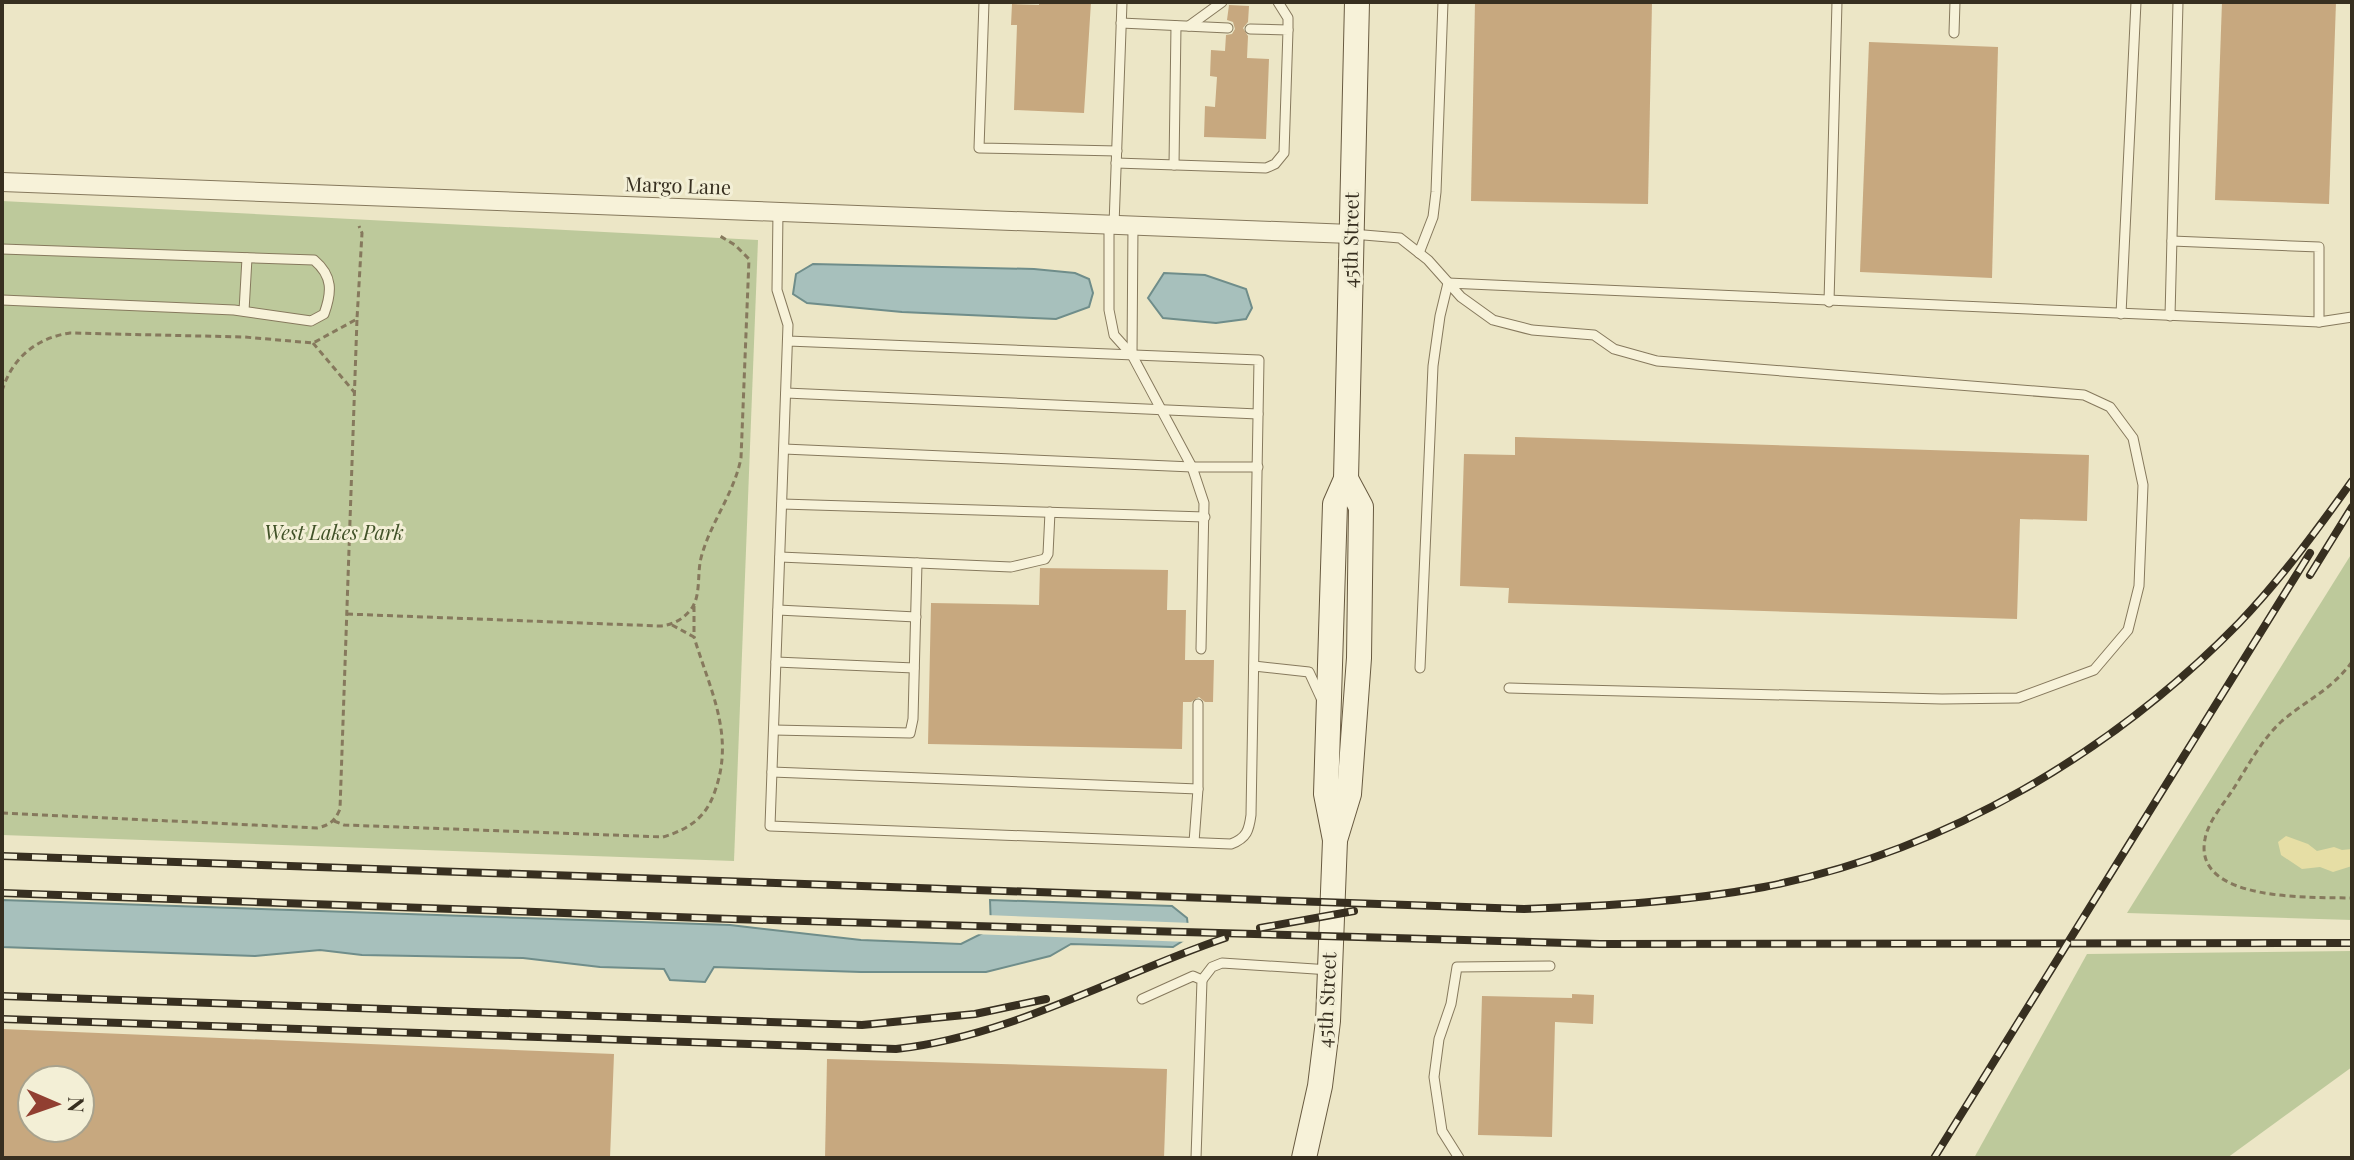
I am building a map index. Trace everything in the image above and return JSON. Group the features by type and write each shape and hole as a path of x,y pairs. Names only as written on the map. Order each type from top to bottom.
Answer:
{"main road":[{"name":"45th Street","path":"1304,1158 1320,1086 1328,1021 1335,840 1326,794 1328,720 1335,504 1346,479 1357,2"},
{"name":"45th Street","path":"1335,840 1349,794 1359,658 1361,507 1346,479"}],"street":[{"name":"Margo Lane","path":"2,182 1351,234"}],"lane":[{"path":"984,2 979,148 1117,151"},
{"path":"1122,2 1116,163 1132,355"},
{"path":"1189,26 1222,2"},
{"path":"1116,163 1266,168 1280,159 1284,153 1288,18 1278,2"},
{"path":"1419,253 1433,217 1436,192 1443,2"},
{"path":"1829,302 1837,2"},
{"path":"1954,33 1955,2"},
{"path":"2121,314 2136,2"},
{"path":"2170,316 2178,2"},
{"path":"1121,23 1228,28"},
{"path":"1174,165 1176,26"},
{"path":"1250,29 1288,30"},
{"path":"778,212 777,290 788,325 788,341 770,826 1231,844 1243,840 1249,830 1259,360 788,341"},
{"path":"1119,225 1109,310 1114,335 1132,355 1160,407 1192,467 1204,503 1201,649"},
{"path":"1351,234 1400,238 1419,253 1461,297 1493,320 1532,330 1594,335 1614,349 1657,361 2084,395 2110,407 2133,438 2143,485 2139,586 2128,630 2094,670 2018,698 1942,699 1509,688"},
{"path":"2172,241 2319,247 2319,322"},
{"path":"2,249 314,260 325,270 330,285 324,314 311,321 244,311 2,300"},
{"path":"244,311 247,258"},
{"path":"1448,283 2319,322 2352,317"},
{"path":"1420,668 1433,366 1448,283"},
{"path":"786,393 1160,407 1258,414"},
{"path":"784,449 1192,467 1258,467"},
{"path":"782,504 1205,517"},
{"path":"780,557 1011,567 1045,559 1048,554 1050,512"},
{"path":"774,730 910,733 913,719 917,563"},
{"path":"778,610 916,617"},
{"path":"776,662 914,668"},
{"path":"1254,666 1298,668 1309,672 1328,720"},
{"path":"1194,842 1198,789 1198,704"},
{"path":"772,772 1198,789"},
{"path":"1196,1158 1202,980 1212,967 1222,963 1330,970"},
{"path":"1459,1158 1442,1131 1434,1077 1439,1039 1451,1004 1457,967 1550,966"},
{"path":"1142,999 1193,976 1202,980"}],"path":[{"path":"2,813 317,828 333,821 340,809 362,233 359,226"},
{"path":"333,821 344,825 663,837 683,831 701,818 713,798 722,772 724,744 720,717 694,637 694,605 701,558 736,481 741,458 749,259 720,236"},
{"path":"2,391 15,364 26,350 56,335 244,337 313,343 357,319"},
{"path":"313,343 355,393"},
{"path":"672,625 694,605"},
{"path":"347,614 672,625 694,637"},
{"path":"2352,662 2331,686 2276,728 2210,825 2204,848 2211,866 2234,886 2281,896 2352,898"}],"green space":[{"name":"West Lakes Park","path":"2,201 758,240 734,861 2,835"},
{"path":"2352,553 2352,920 2127,913"},
{"path":"2352,951 2352,1067 2227,1158 1974,1158 2087,954"}],"sand":[{"path":"2286,836 2317,851 2334,847 2352,849 2352,866 2333,872 2320,867 2302,869 2281,855 2278,842"}],"water":[{"path":"813,264 1034,269 1075,273 1089,279 1093,293 1089,307 1056,319 902,312 807,303 793,294 796,274"},
{"path":"1164,273 1205,275 1246,289 1252,308 1246,319 1216,323 1163,318 1148,298"},
{"path":"2,900 730,925 861,940 961,944 991,929 990,900 1172,906 1187,918 1189,937 1173,947 1071,944 1050,956 986,972 714,967 705,982 670,980 664,969 600,967 523,958 362,955 320,950 255,956 2,947"}],"pier":[{"path":"986,915 1192,923 1193,938 1189,942 972,934 987,927"}],"building":[{"path":"1039,2 1091,2 1084,113 1014,110 1017,25 1011,25 1012,4 1039,5"},
{"path":"1475,2 1652,2 1648,204 1471,201"},
{"path":"2222,2 2336,2 2329,204 2215,200"},
{"path":"1229,5 1249,6 1248,22 1243,28 1248,36 1247,58 1269,59 1266,139 1204,137 1205,106 1215,107 1217,77 1210,76 1211,50 1225,51 1226,35 1232,34 1235,29 1233,22 1227,20"},
{"path":"1869,42 1998,47 1992,278 1860,272"},
{"path":"1515,437 2089,455 2087,521 2020,519 2017,619 1508,603 1509,588 1460,586 1464,454 1515,455"},
{"path":"1040,568 1168,570 1167,610 1186,610 1185,660 1214,660 1213,702 1205,702 1199,697 1183,702 1182,749 928,744 931,603 1039,605"},
{"path":"1572,994 1594,995 1593,1024 1555,1022 1552,1137 1478,1135 1482,996 1572,998"},
{"path":"2,1029 614,1054 610,1158 2,1158"},
{"path":"827,1059 1167,1069 1164,1158 825,1158"}],"railway":[{"path":"2,856 1524,909 1644,902 1734,892 1831,871 1896,849 1960,822 2021,791 2080,754 2137,714 2190,670 2239,623 2284,572 2352,481"},
{"path":"2310,575 2352,507"},
{"path":"1934,1158 2310,553"},
{"path":"2,893 732,919 1600,944 2352,943"},
{"path":"1260,928 1354,911"},
{"path":"2,1019 896,1049 939,1042 1022,1018 1225,938"},
{"path":"2,996 862,1025 975,1014 1046,999"}]}
